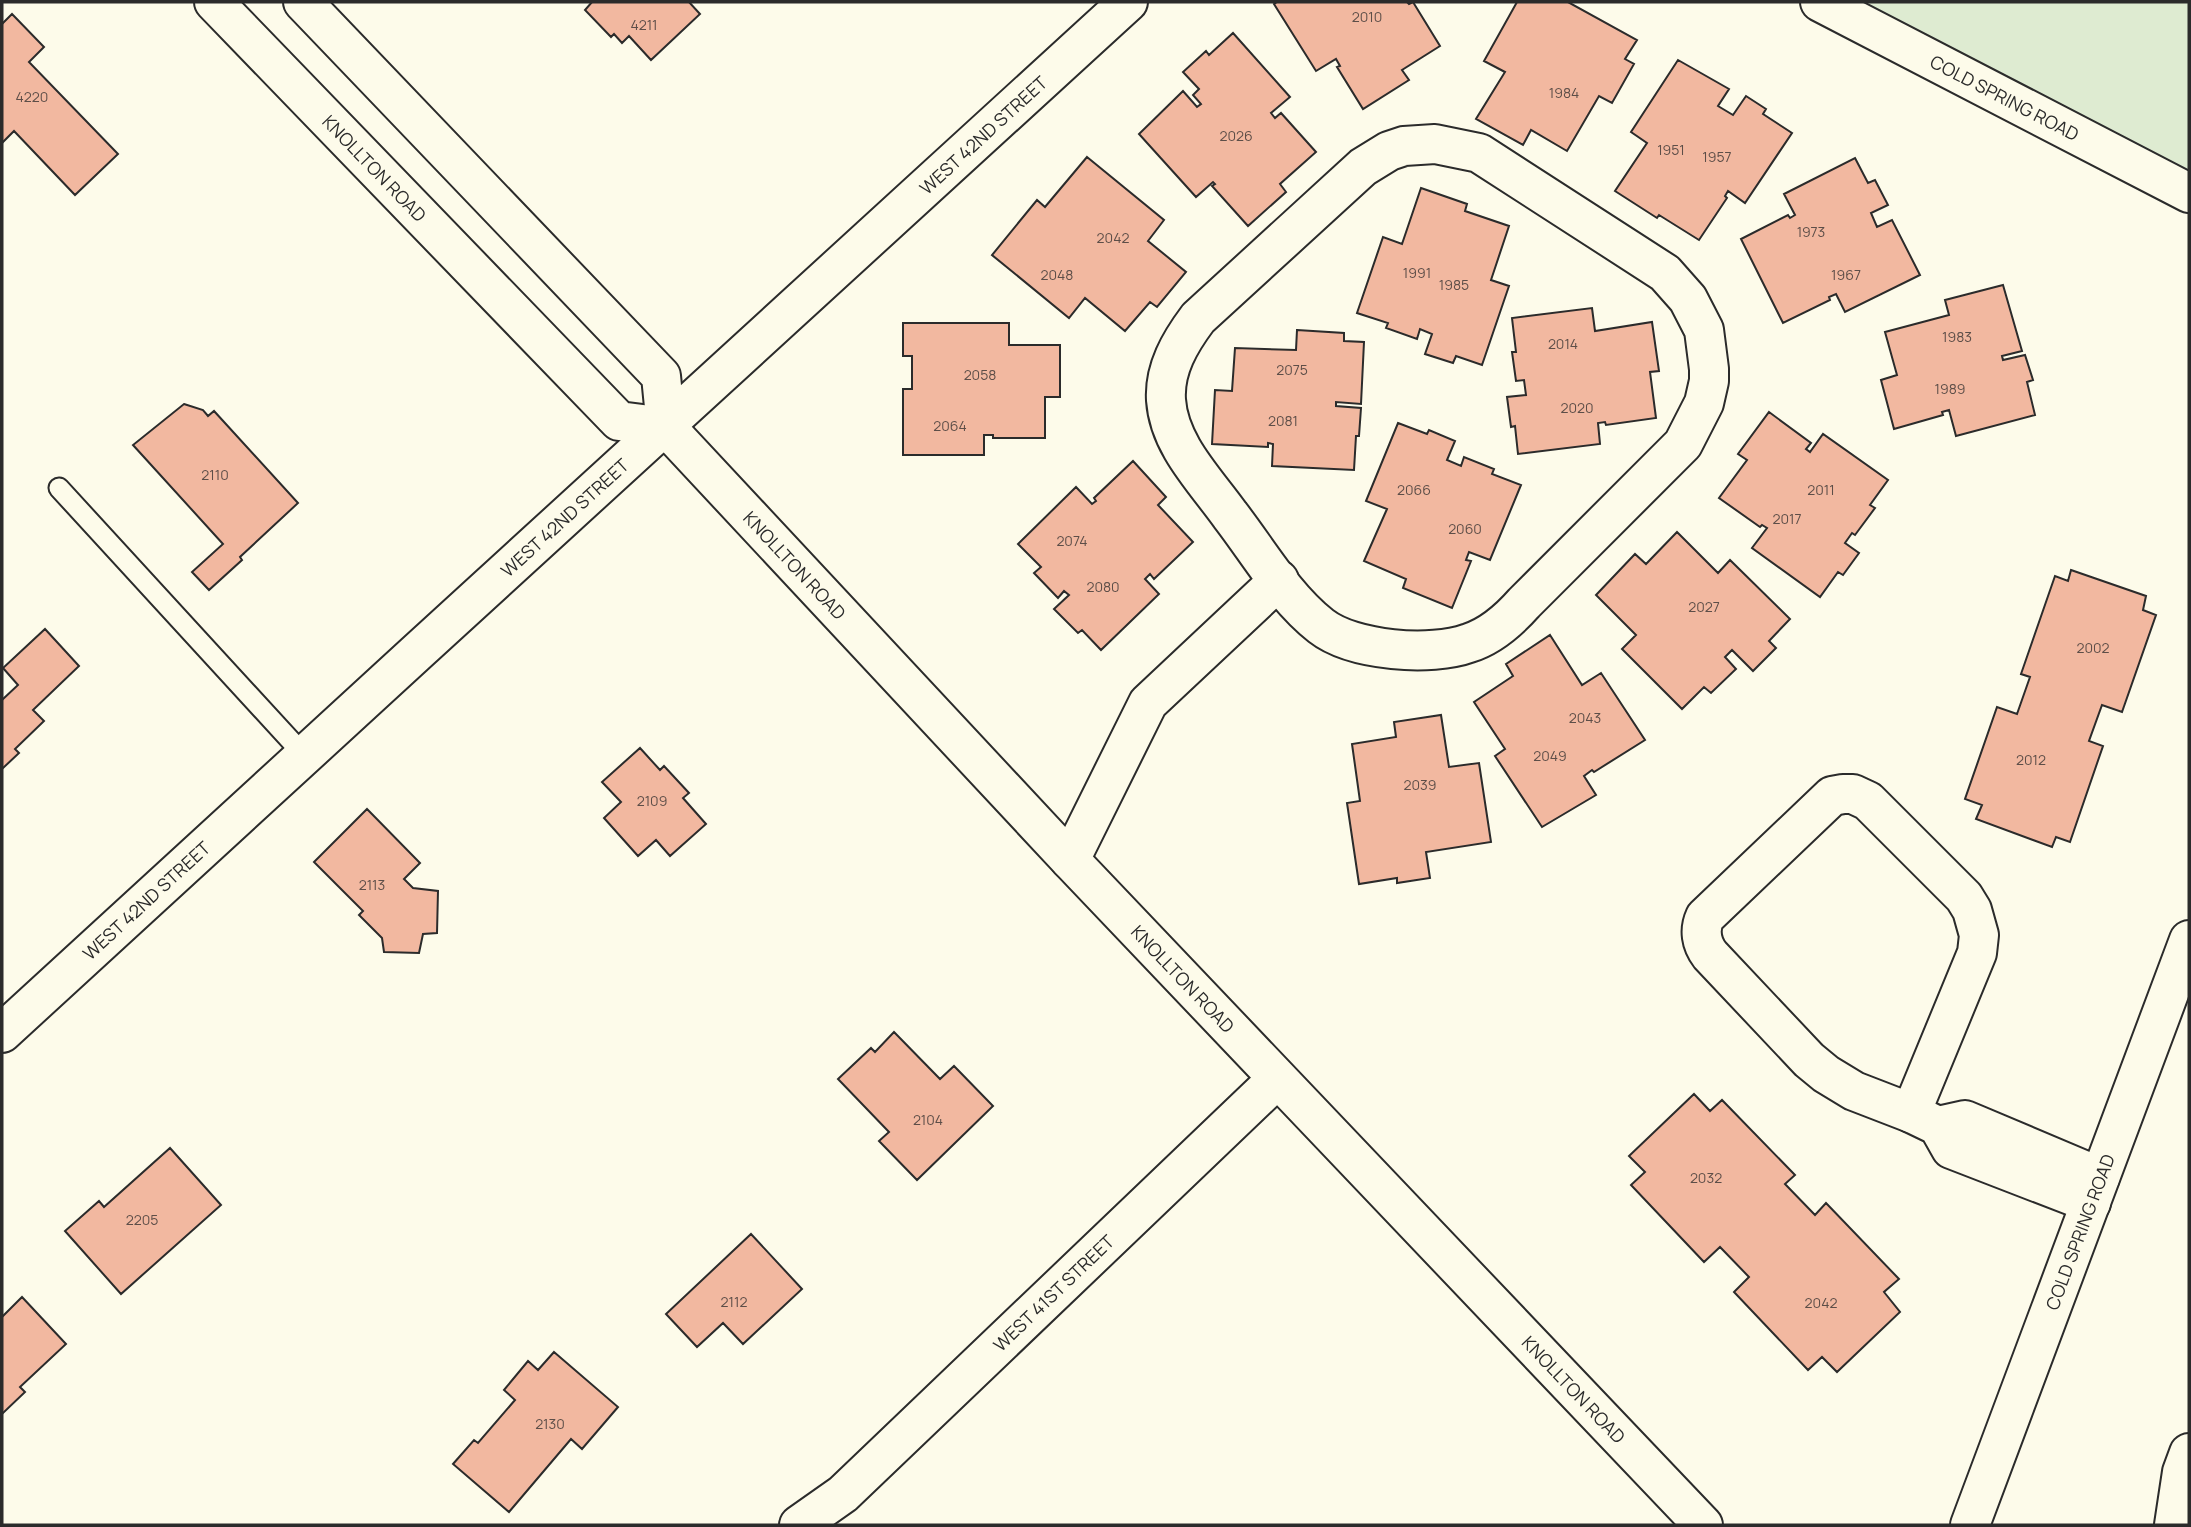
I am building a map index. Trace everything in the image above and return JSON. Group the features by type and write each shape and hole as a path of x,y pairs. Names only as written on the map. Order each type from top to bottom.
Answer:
{"street":[{"name":"KNOLLTON ROAD","path":"214,2 619,421 666,427 1070,860 1703,1525"},
{"path":"303,2 660,376 666,427"},
{"name":"WEST 42ND STREET","path":"2,1032 1128,2"},
{"name":"COLD SPRING ROAD","path":"1820,2 2189,193"},
{"path":"1434,144 1479,153 1665,273 1695,309 1707,341 1709,381 1704,403 1683,444 1508,621 1470,643 1430,650 1368,647 1331,633 1311,618 1279,580 1185,453 1171,427 1166,398 1170,369 1181,342 1198,318 1363,167 1389,151 1404,146 1434,144"},
{"path":"1070,860 1148,704 1279,580"},
{"path":"1924,1119 1977,953 1979,934 1972,910 1964,897 1868,801 1853,794 1832,796 1705,917 1702,924 1702,941 1710,955 1809,1060 1854,1091 1924,1119 1951,1149 2095,1190"},
{"name":"COLD SPRING ROAD","path":"1970,1525 2189,940"},
{"name":"WEST 41ST STREET","path":"814,1518 843,1494 1277,1079"},
{"path":"2174,1525 2182,1472 2189,1453"}],"lane":[{"path":"59,488 303,755"}],"green space":[{"path":"1855,2 2189,2 2189,174"}],"building":[{"path":"592,2 689,2 700,14 651,60 629,36 622,43 614,34 611,37 585,10"},
{"path":"1413,2 1440,46 1402,70 1409,80 1363,109 1337,67 1340,66 1336,59 1316,71 1274,4"},
{"path":"1517,2 1568,2 1637,40 1625,59 1634,64 1612,103 1599,96 1567,151 1531,130 1523,145 1476,119 1505,72 1484,61"},
{"path":"12,14 44,47 29,62 118,154 75,195 14,131 2,143 2,24"},
{"path":"1233,33 1290,97 1271,113 1275,118 1281,113 1316,152 1280,184 1286,192 1248,226 1212,186 1215,184 1213,182 1196,197 1139,134 1183,91 1197,107 1201,104 1193,95 1199,89 1183,72 1206,51 1209,55"},
{"path":"1678,60 1729,89 1718,106 1733,115 1746,96 1766,109 1763,114 1792,133 1745,203 1728,191 1725,196 1727,198 1699,240 1659,215 1657,218 1615,191 1647,143 1631,132"},
{"path":"1087,157 1164,220 1148,241 1186,272 1157,307 1150,302 1125,331 1085,298 1069,318 992,255 1037,200 1045,207"},
{"path":"1855,158 1868,183 1875,180 1888,205 1871,213 1877,227 1892,220 1920,275 1845,312 1836,294 1829,297 1830,300 1783,323 1741,239 1788,215 1790,218 1795,215 1784,194"},
{"path":"1421,188 1467,204 1465,211 1509,226 1491,280 1509,286 1482,365 1456,356 1453,363 1425,354 1432,334 1420,329 1417,339 1386,328 1388,323 1357,313 1383,237 1402,244"},
{"path":"2003,285 2022,351 2002,356 2003,360 2025,355 2033,380 2027,382 2035,415 1956,436 1949,410 1942,412 1943,415 1894,429 1881,380 1897,375 1885,332 1949,315 1945,300"},
{"path":"1592,308 1595,331 1652,322 1659,371 1650,372 1656,418 1606,425 1605,422 1598,423 1600,444 1518,454 1515,426 1511,427 1507,397 1526,395 1524,380 1516,381 1512,352 1516,352 1512,318"},
{"path":"903,323 1009,323 1009,345 1060,345 1060,397 1045,397 1045,438 993,438 993,435 984,435 984,455 903,455 903,389 912,389 912,356 903,356"},
{"path":"1297,330 1344,333 1344,341 1364,342 1361,404 1336,402 1336,406 1361,408 1354,470 1272,466 1273,444 1268,443 1268,447 1212,444 1215,390 1232,391 1235,348 1296,350"},
{"path":"184,404 203,410 208,416 214,411 298,503 209,590 192,572 223,544 133,445"},
{"path":"1769,412 1811,443 1806,449 1810,452 1823,434 1888,480 1870,505 1875,508 1855,535 1852,533 1845,543 1859,553 1843,575 1838,572 1820,597 1752,548 1767,528 1762,525 1760,527 1719,498 1747,460 1738,454"},
{"path":"1398,423 1427,434 1429,430 1455,441 1447,460 1461,466 1464,457 1494,469 1492,474 1521,485 1490,560 1469,552 1466,560 1471,561 1452,608 1403,588 1406,579 1364,561 1387,509 1366,501"},
{"path":"1133,461 1166,497 1158,505 1193,542 1154,579 1150,574 1145,579 1159,594 1101,650 1082,630 1078,633 1054,609 1069,595 1064,591 1058,598 1034,573 1041,567 1018,544 1076,487 1092,504 1096,501 1094,498"},
{"path":"1677,532 1718,573 1730,560 1790,619 1769,641 1776,648 1753,671 1732,650 1725,657 1736,669 1711,693 1704,687 1682,709 1622,649 1636,635 1596,595 1635,554 1646,564"},
{"path":"2071,570 2146,596 2143,610 2156,615 2122,712 2102,705 2089,741 2103,746 2070,842 2056,837 2052,847 1976,819 1982,805 1965,799 1997,707 2017,714 2030,677 2021,674 2055,576 2068,581"},
{"path":"45,629 79,666 33,710 44,721 15,749 19,753 2,769 2,700 18,685 3,668"},
{"path":"1550,635 1582,685 1601,673 1645,740 1584,776 1596,795 1542,827 1495,756 1505,749 1474,702 1513,676 1506,664"},
{"path":"1441,715 1449,767 1479,763 1491,842 1426,852 1430,878 1397,883 1397,878 1359,884 1347,803 1360,801 1352,744 1396,737 1394,722"},
{"path":"640,748 660,770 664,766 689,793 683,798 706,824 670,856 656,840 638,856 604,818 621,802 602,782"},
{"path":"367,809 420,863 404,879 413,888 438,891 437,933 423,934 419,953 384,952 382,938 359,915 363,911 314,862"},
{"path":"894,1032 940,1079 954,1066 993,1106 917,1180 879,1141 889,1132 838,1079 871,1048 875,1052"},
{"path":"1694,1094 1710,1111 1722,1100 1795,1175 1785,1184 1815,1215 1826,1203 1899,1279 1884,1292 1900,1312 1837,1372 1822,1357 1808,1370 1734,1292 1749,1277 1720,1247 1704,1262 1631,1185 1645,1172 1629,1156"},
{"path":"170,1148 221,1205 121,1294 65,1231 99,1201 104,1207"},
{"path":"751,1234 802,1289 743,1344 723,1323 697,1347 666,1314"},
{"path":"22,1297 66,1344 20,1387 25,1392 2,1414 2,1317"},
{"path":"554,1352 618,1407 582,1449 571,1439 509,1512 453,1464 474,1440 478,1443 515,1400 504,1390 528,1361 538,1370"}]}
